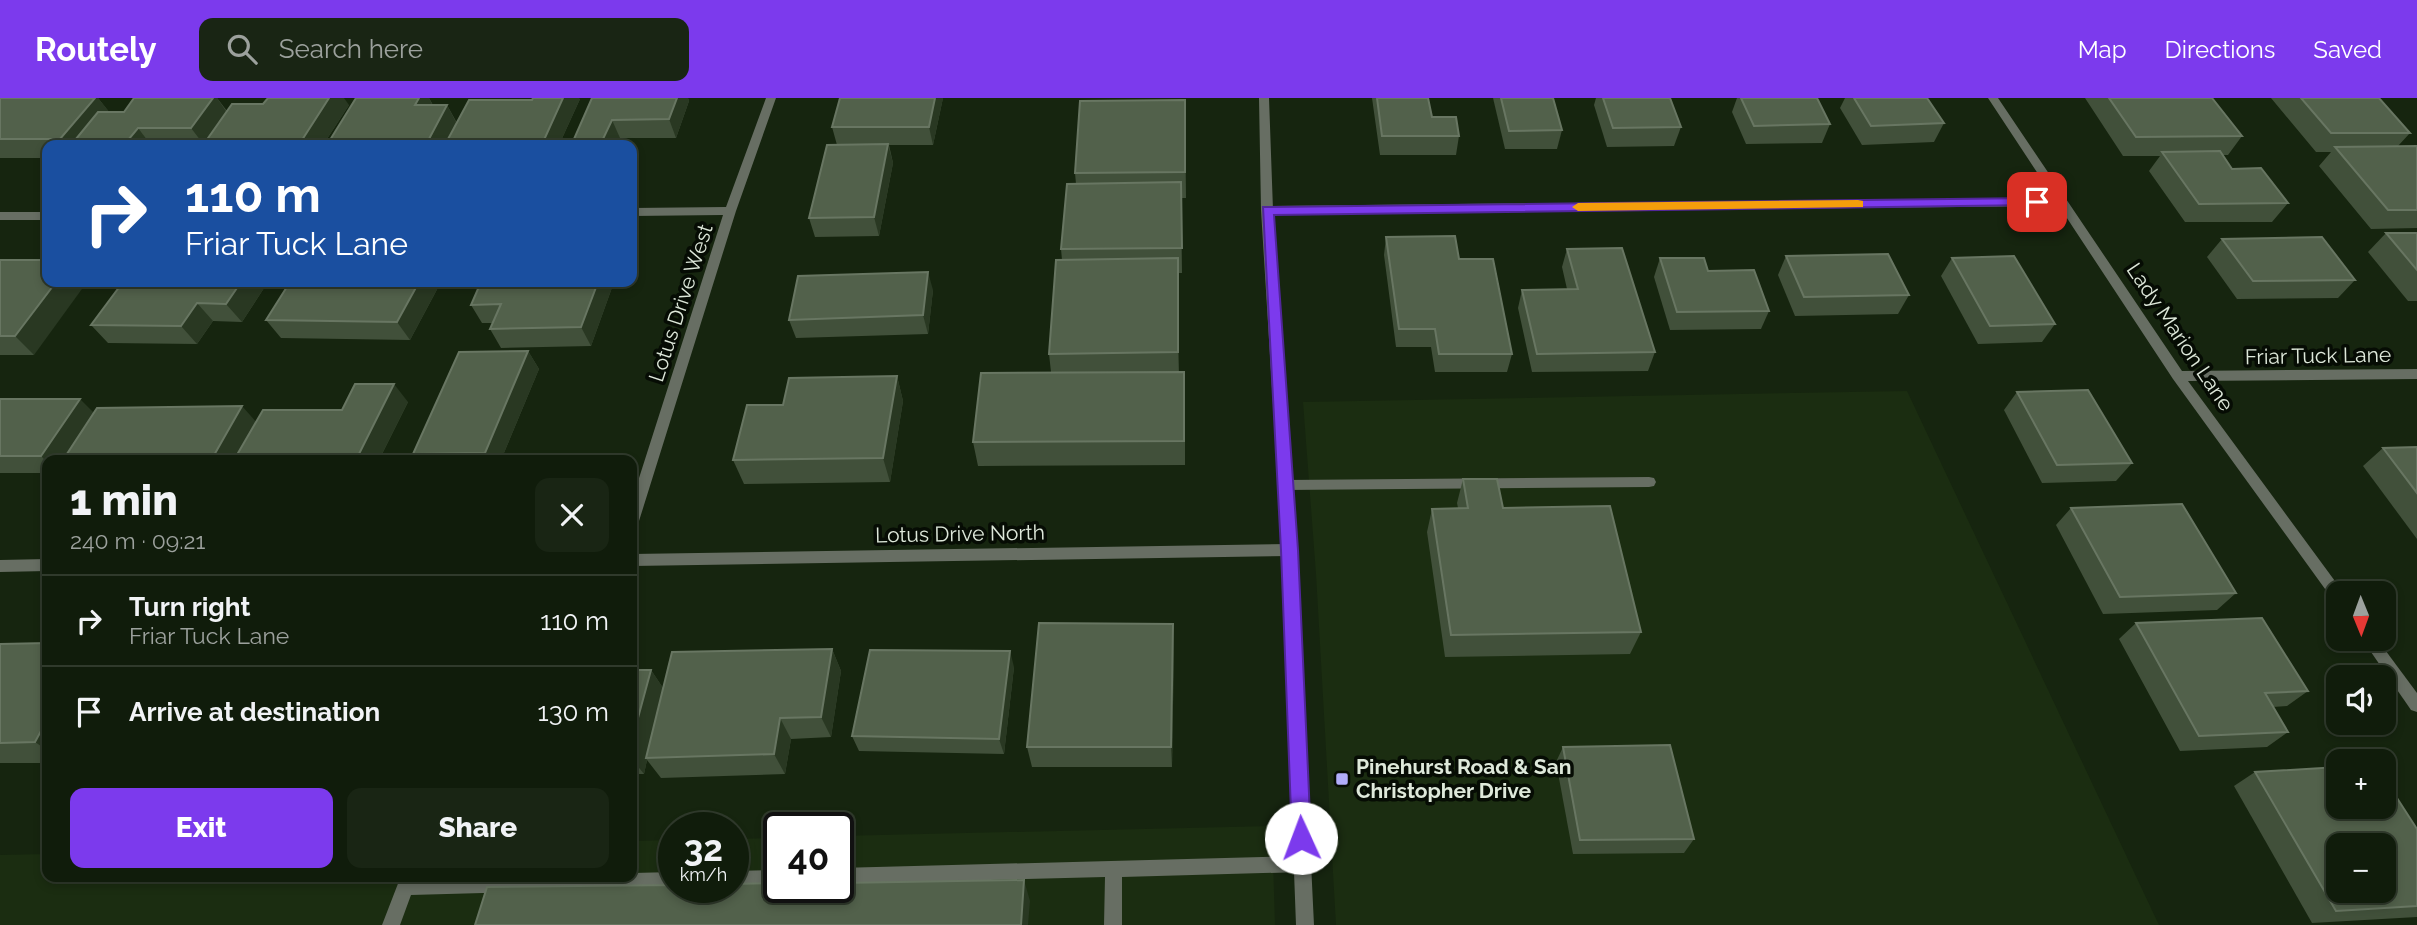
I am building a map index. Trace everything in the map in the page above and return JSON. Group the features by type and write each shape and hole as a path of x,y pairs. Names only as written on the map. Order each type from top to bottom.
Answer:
{"street":[{"name":"Lotus Drive West","path":"637,505 730,211 771,98"},
{"path":"1264,98 1267,210 1289,550 1305,925"},
{"name":"Lady Marion Lane","path":"1993,98 2178,376 2327,581"},
{"path":"1267,210 2064,202"},
{"path":"637,212 730,211"},
{"path":"0,216 42,216"},
{"name":"Friar Tuck Lane","path":"2178,376 2417,374"},
{"path":"1285,485 1649,482"},
{"name":"Lotus Drive North","path":"637,560 1289,550"},
{"path":"0,566 42,565"},
{"path":"2378,651 2417,705"},
{"path":"854,876 1303,864"},
{"path":"1113,925 1114,869"},
{"path":"637,881 658,880"},
{"path":"391,925 405,887 597,882"}],"shaded area":[{"path":"1907,391 2159,925 1336,925 1316,574 1303,402"},
{"path":"1272,826 1275,925 0,925 0,855 42,854 42,882 637,882 637,841 658,840 658,903 749,903 749,839 763,838 763,903 854,903 854,836"}],"building":[{"path":"0,98 95,98 60,139 0,139"},
{"path":"134,98 213,98 191,128 138,128 128,140 75,140 98,112 124,112"},
{"path":"268,98 329,98 302,140 207,140 232,104 263,104"},
{"path":"356,98 419,98 415,105 447,105 429,139 330,140"},
{"path":"563,98 544,140 448,140 469,100"},
{"path":"592,98 677,98 669,119 612,120 603,139 574,139"},
{"path":"840,98 935,98 929,127 832,127"},
{"path":"1377,98 1428,98 1432,117 1456,117 1459,136 1382,136"},
{"path":"1501,98 1553,98 1562,130 1509,131"},
{"path":"1603,98 1670,98 1681,127 1613,128"},
{"path":"1741,98 1817,98 1830,124 1754,126"},
{"path":"1854,98 1927,98 1944,123 1871,126"},
{"path":"2109,98 2212,98 2242,136 2136,137"},
{"path":"2301,98 2379,98 2410,133 2331,133"},
{"path":"1185,100 1185,172 1075,173 1080,101"},
{"path":"888,144 874,217 809,218 827,145"},
{"path":"2417,146 2417,210 2388,210 2335,147"},
{"path":"2220,151 2232,169 2261,168 2288,203 2199,204 2162,152"},
{"path":"1181,182 1182,248 1061,249 1067,184"},
{"path":"2386,233 2417,233 2417,270"},
{"path":"1455,236 1459,259 1493,259 1512,354 1439,354 1435,329 1399,329 1386,237"},
{"path":"2322,237 2355,280 2253,281 2222,239"},
{"path":"1622,248 1655,352 1537,354 1522,290 1578,289 1567,249"},
{"path":"1888,254 1909,295 1804,297 1786,256"},
{"path":"2014,256 2055,324 1990,326 1952,258"},
{"path":"1178,258 1178,352 1049,354 1056,260"},
{"path":"1660,258 1704,258 1708,271 1754,270 1769,311 1677,312"},
{"path":"0,260 42,260 42,287 52,287 15,336 0,336"},
{"path":"928,272 923,315 789,320 798,276"},
{"path":"119,287 238,287 226,304 197,303 181,326 91,325"},
{"path":"287,287 416,287 397,322 266,320"},
{"path":"479,287 596,287 581,327 490,329 501,304 471,305"},
{"path":"528,351 485,453 413,454 459,352"},
{"path":"1184,372 1184,441 973,442 981,373"},
{"path":"897,376 883,458 733,460 747,405 783,405 789,378"},
{"path":"355,384 394,384 358,455 237,455 263,410 342,410"},
{"path":"2088,390 2132,463 2057,465 2017,392"},
{"path":"0,399 80,399 41,456 0,456"},
{"path":"242,406 214,455 66,455 97,408"},
{"path":"2417,447 2417,493 2383,448"},
{"path":"1463,479 1497,479 1503,508 1610,506 1641,632 1451,635 1432,509 1468,508"},
{"path":"2182,504 2236,593 2120,597 2071,508"},
{"path":"2262,618 2308,691 2265,693 2288,732 2199,736 2136,623"},
{"path":"1039,623 1173,624 1171,747 1027,747"},
{"path":"42,643 42,729 35,742 0,743 0,644"},
{"path":"832,649 821,717 780,718 774,754 646,758 672,652"},
{"path":"870,650 1010,651 999,739 852,736"},
{"path":"637,670 651,670 637,722"},
{"path":"1670,745 1694,839 1580,840 1563,747"},
{"path":"2326,768 2326,819 2396,819 2396,797 2417,829 2417,906 2336,911 2331,903 2396,903 2396,833 2326,833 2326,894 2255,772"},
{"path":"1024,880 1021,925 475,925 487,887 658,885 658,903 749,903 749,884 763,883 763,903 854,903 854,883"}],"slow traffic":[{"path":"1578,207 1858,204"}],"place":[{"name":"Pinehurst Road & San Christopher Drive","path":"1342,779"}],"route":[{"path":"1301,838 1289,550 1267,210 2037,202"}]}
